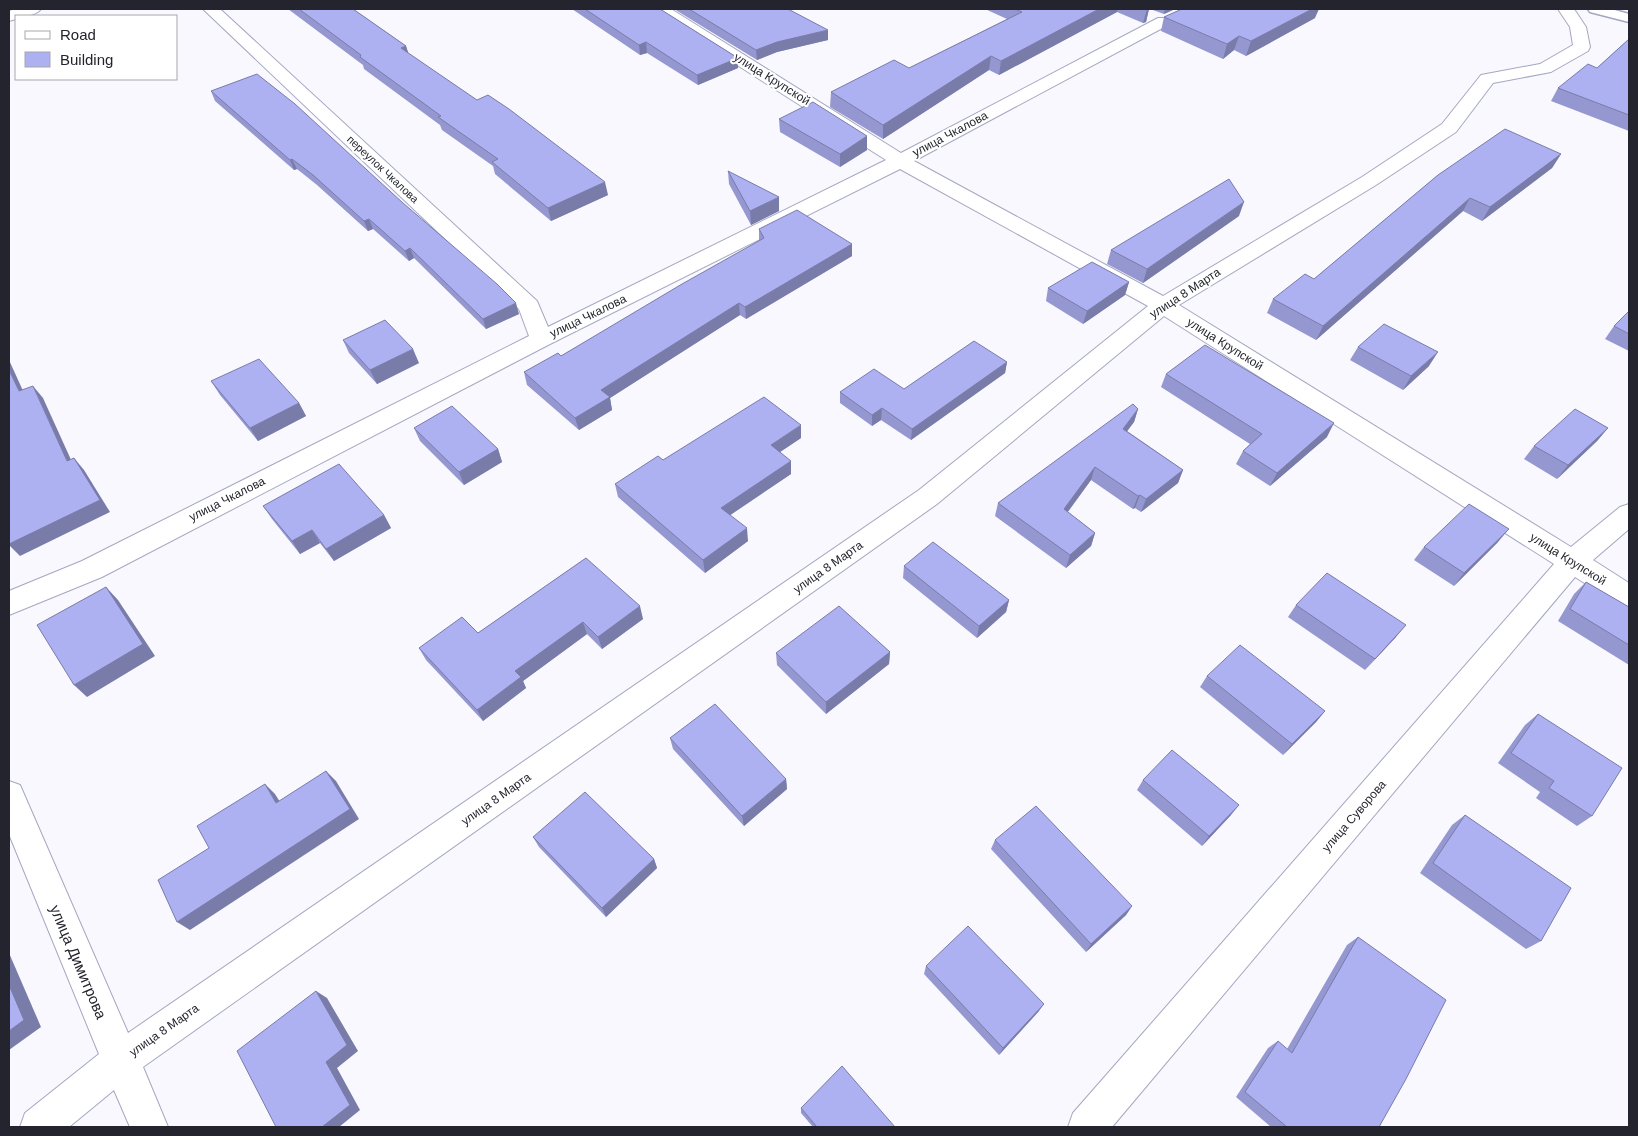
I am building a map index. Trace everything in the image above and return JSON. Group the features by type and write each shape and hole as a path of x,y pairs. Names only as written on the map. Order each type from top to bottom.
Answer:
{"street":[{"path":"9,16 33,9"},
{"name":"переулок Чкалова","path":"211,9 529,306 542,339"},
{"name":"улица Крупской","path":"660,9 900,161 1163,305 1629,598"},
{"name":"улица 8 Марта","path":"40,1127 120,1061 928,497 1163,305 1369,180 1449,128 1487,79 1545,68 1582,47 1578,27 1566,9"},
{"name":"улица Чкалова","path":"9,603 92,569 542,339 900,161 1162,17"},
{"name":"улица Суворова","path":"1087,1127 1572,562 1629,514"},
{"name":"улица Димитрова","path":"9,796 148,1127"}],"lane":[{"path":"1595,9 1629,18"}],"building":[{"path":"299,9 353,9 406,46 401,48 477,100 488,95 509,109 605,182 548,208 492,162 498,159 438,117 441,116 360,57 361,55"},
{"path":"585,9 660,9 738,58 697,75 646,42 639,45"},
{"path":"689,9 788,9 828,30 777,42 756,50"},
{"path":"1015,9 1099,9 1001,61 991,56 883,125 831,92 894,60 909,68 1022,12"},
{"path":"1182,9 1312,9 1251,41 1239,36 1227,44 1164,17"},
{"path":"1629,39 1629,115 1558,88 1588,64 1597,68"},
{"path":"257,74 295,104 516,303 483,319 410,248 405,251 369,219 364,221 313,175 292,159 290,160 211,91"},
{"path":"813,102 867,136 840,154 779,119"},
{"path":"1505,129 1561,154 1490,207 1470,198 1323,326 1273,299 1305,274 1314,279 1438,175"},
{"path":"728,171 779,197 750,211"},
{"path":"1229,179 1244,202 1147,269 1111,250"},
{"path":"797,210 852,244 745,307 739,303 601,390 610,397 575,418 524,372 558,353 561,356 764,238 759,229"},
{"path":"1092,262 1129,282 1087,311 1048,288"},
{"path":"1629,311 1629,334 1614,326"},
{"path":"385,320 413,349 370,370 343,340"},
{"path":"1384,324 1438,352 1411,376 1358,347"},
{"path":"974,341 1007,362 912,429 882,408 872,415 840,392 874,369 904,389"},
{"path":"1205,345 1334,423 1277,473 1243,451 1262,434 1166,374"},
{"path":"259,359 299,403 250,428 211,381"},
{"path":"9,370 19,391 33,386 67,461 74,458 100,500 9,544"},
{"path":"764,397 801,425 771,445 791,461 721,508 747,528 703,560 615,484 658,456 663,460"},
{"path":"1133,404 1138,409 1123,429 1183,470 1146,499 1140,495 1138,496 1095,467 1064,509 1095,533 1070,555 998,503"},
{"path":"452,406 498,449 459,472 414,428"},
{"path":"1575,409 1608,428 1568,465 1534,446"},
{"path":"339,464 384,515 326,549 312,530 292,541 263,506"},
{"path":"1469,504 1509,529 1464,573 1424,547"},
{"path":"933,542 1009,600 979,626 904,566"},
{"path":"586,558 640,606 598,637 583,622 515,671 521,677 477,710 419,648 462,617 478,633"},
{"path":"1327,573 1406,625 1375,659 1296,605"},
{"path":"1586,582 1629,607 1629,645 1570,609"},
{"path":"106,587 143,644 74,685 37,625"},
{"path":"839,606 890,652 826,702 776,653"},
{"path":"1240,645 1325,711 1292,744 1207,676"},
{"path":"715,704 786,779 742,816 670,738"},
{"path":"1538,714 1622,768 1592,816 1549,788 1554,781 1511,753"},
{"path":"1172,750 1239,805 1209,836 1143,780"},
{"path":"326,771 350,809 177,922 158,880 209,848 197,826 265,784 276,803"},
{"path":"585,792 654,859 602,908 533,837"},
{"path":"1036,806 1132,906 1091,944 995,840"},
{"path":"1465,815 1571,888 1541,941 1433,863"},
{"path":"968,926 1044,1004 1003,1048 926,966"},
{"path":"1358,937 1446,1000 1379,1127 1287,1127 1245,1092 1278,1041 1292,1053"},
{"path":"9,985 24,1020 9,1031"},
{"path":"316,991 347,1045 326,1062 350,1105 322,1127 276,1127 237,1051"},
{"path":"842,1066 895,1127 817,1127 801,1108"}]}
